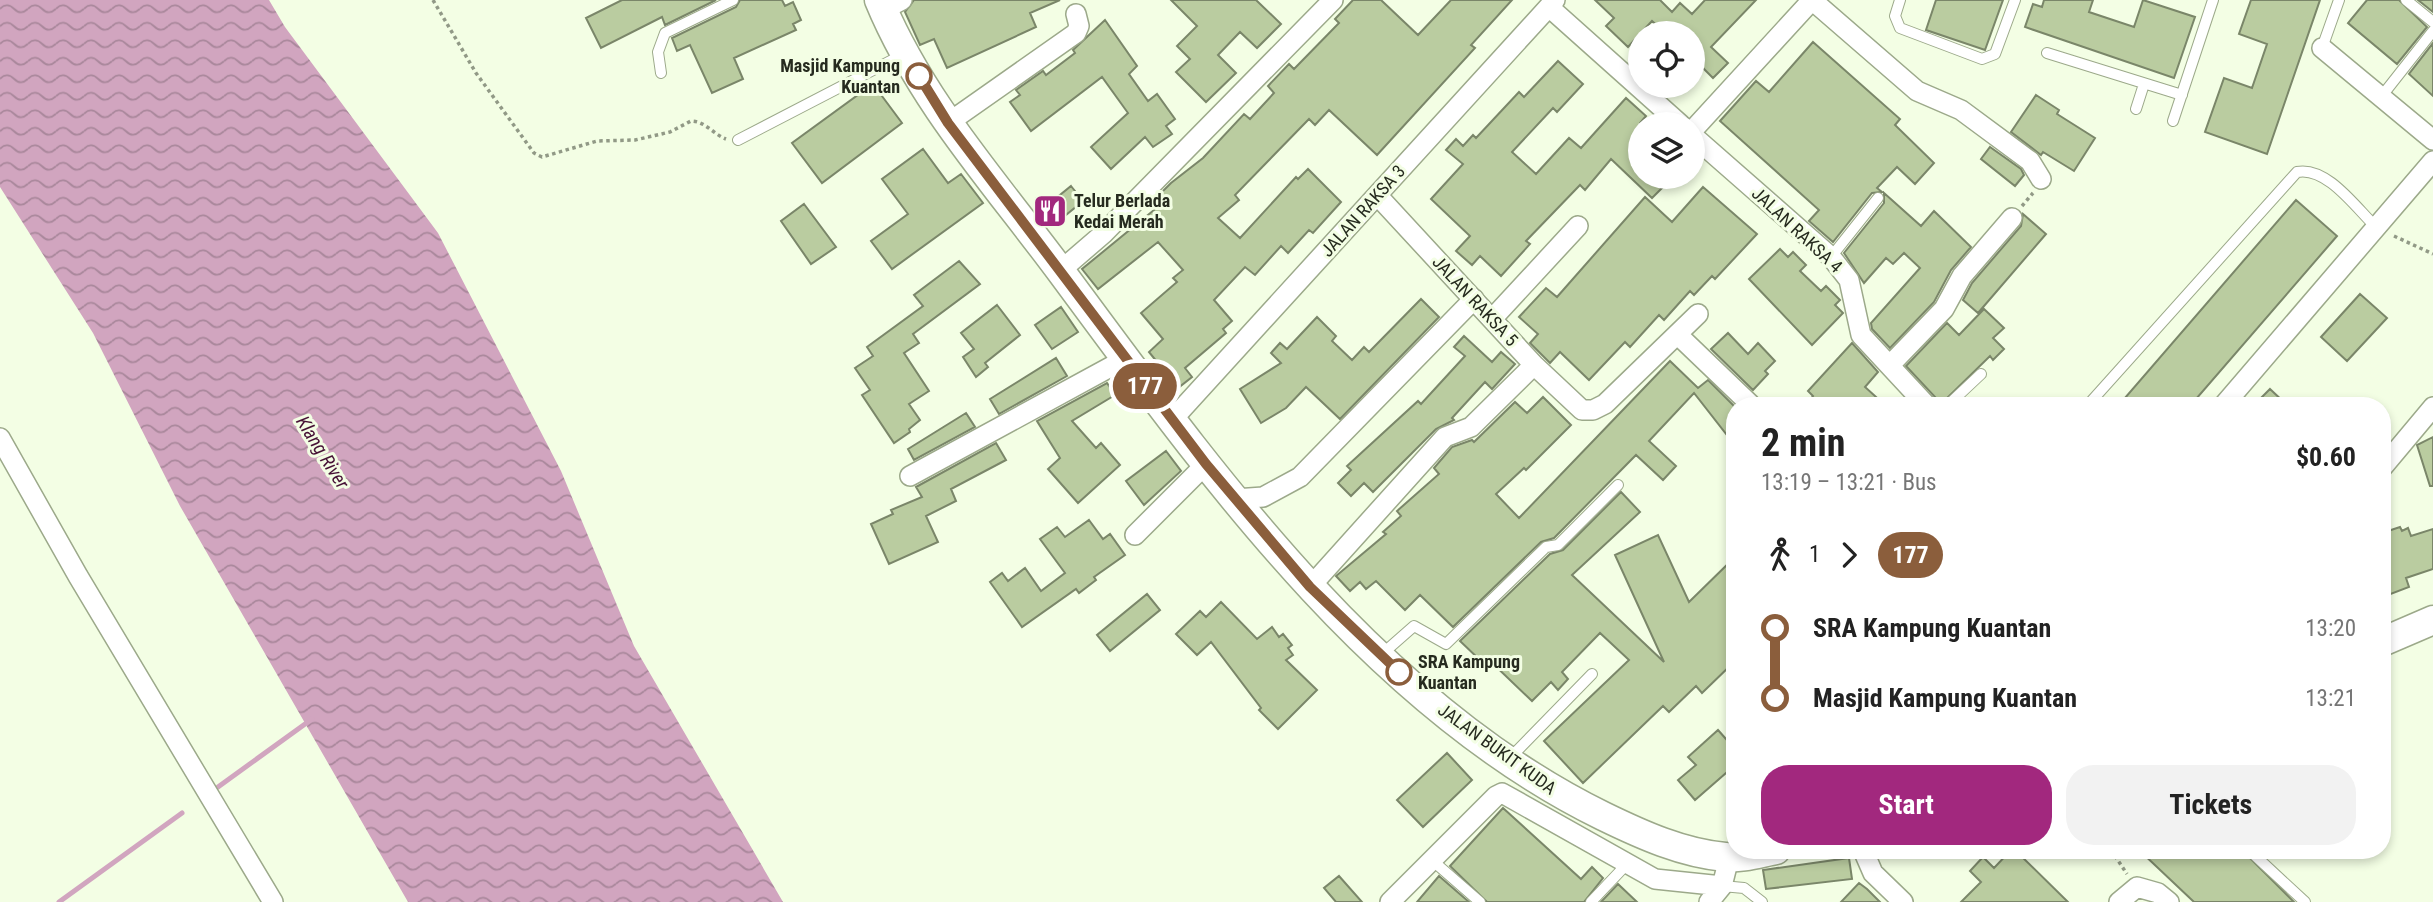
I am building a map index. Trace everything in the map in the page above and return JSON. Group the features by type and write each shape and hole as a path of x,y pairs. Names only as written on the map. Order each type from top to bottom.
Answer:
{"street":[{"path":"1060,271 1103,234 1333,0"},
{"path":"1705,119 1812,0 1917,91 1961,110 2030,161 2041,179"},
{"name":"JALAN BUKIT KUDA","path":"888,3 905,53 948,123 1171,421 1310,587 1454,722 1562,796 1630,829 1686,851 1726,858"},
{"path":"1552,3 1667,112"},
{"name":"JALAN RAKSA 3","path":"1171,421 1552,3"},
{"path":"948,123 1076,33 1079,26 1076,14"},
{"path":"2322,48 2433,140"},
{"name":"JALAN RAKSA 4","path":"1705,145 1831,257 1849,280 1861,335 1919,397"},
{"path":"2230,397 2433,161"},
{"name":"JALAN RAKSA 5","path":"1377,195 1534,365 1582,410 1592,410 1605,404 1678,335"},
{"path":"1890,365 1944,309 1962,276 2012,218"},
{"path":"1492,319 1578,226"},
{"path":"1235,499 1263,497 1300,477 1474,299"},
{"path":"1698,314 1678,335 1743,397"},
{"path":"910,476 1125,359"},
{"path":"1310,587 1445,437 1471,427 1534,365"},
{"path":"2391,457 2433,407"},
{"path":"2,446 273,902"},
{"path":"1135,535 1206,464"},
{"path":"2391,638 2433,620"},
{"path":"1390,902 1502,793 1655,879 1722,886"},
{"path":"1709,902 1722,886 1729,859"},
{"path":"1867,859 1873,873 1903,902"},
{"path":"2127,895 2158,893 2169,902"}],"lane":[{"path":"661,73 658,52 665,33 733,0"},
{"path":"1900,0 1895,16 1900,28 1982,59 1995,54 2015,0"},
{"path":"2173,121 2213,0"},
{"path":"2322,48 2339,0"},
{"path":"2406,0 2433,22"},
{"path":"2381,97 2433,31"},
{"path":"738,140 905,53"},
{"path":"2047,53 2182,95"},
{"path":"2136,109 2144,84"},
{"path":"2095,397 2297,172 2315,172 2329,182 2376,228"},
{"path":"1831,257 1878,198"},
{"path":"1957,397 1981,374"},
{"path":"1381,655 1414,626 1446,644 1546,547 1558,545 1618,485"},
{"path":"1508,760 1592,674"},
{"path":"2259,859 2305,902"},
{"path":"1433,861 1480,902"},
{"path":"1591,902 1626,864"},
{"path":"1722,886 1744,888 1762,902"}],"path":[{"path":"433,0 476,73 523,142 542,157 597,141 635,140 670,132 691,121 703,123 713,134 738,140"},
{"path":"2012,218 2034,192 2041,179"},
{"path":"2376,228 2433,254"},
{"path":"2114,859 2127,895"}],"water":[{"name":"Klang River","path":"0,0 269,0 285,27 438,233 561,471 634,646 783,902 408,902 180,506 93,333 0,187"}],"building":[{"path":"622,0 716,0 665,25 662,17 601,48 586,18"},
{"path":"740,0 782,0 785,6 793,2 801,20 793,24 796,30 734,58 743,79 712,93 690,45 677,51 672,38 736,7"},
{"path":"914,0 1060,0 1030,13 1036,27 947,68 934,39 920,45 905,12"},
{"path":"1171,0 1256,0 1281,24 1257,48 1240,32 1218,55 1236,73 1206,102 1176,72 1190,59 1177,46 1197,26"},
{"path":"1353,0 1381,0 1418,35 1451,0 1512,0 1471,45 1475,48 1377,155 1329,110 1315,125 1309,119 1235,195 1239,200 1218,218 1240,238 1296,177 1298,179 1308,169 1341,202 1313,233 1309,230 1288,253 1281,246 1255,275 1245,267 1214,300 1232,321 1223,329 1226,333 1185,368 1192,377 1178,388 1149,352 1163,339 1141,313 1177,282 1173,278 1183,270 1158,242 1098,289 1082,269 1154,210 1149,205 1171,183 1203,158 1244,114 1250,119 1274,93 1268,86 1289,64 1294,69 1339,23 1335,19"},
{"path":"1595,0 1660,0 1672,12 1680,3 1692,14 1705,0 1756,0 1711,47 1728,63 1713,78 1705,70 1705,21 1628,21 1628,47 1606,26 1614,18"},
{"path":"1936,0 2003,0 1985,50 1926,30"},
{"path":"2044,0 2093,0 2089,12 2134,27 2143,0 2195,17 2174,78 2025,27 2033,4 2042,7"},
{"path":"2251,0 2320,0 2267,154 2205,132 2224,78 2252,88 2267,44 2239,34"},
{"path":"2367,0 2399,0 2427,27 2397,64 2348,23"},
{"path":"2418,0 2433,0 2433,12"},
{"path":"1105,20 1137,66 1129,74 1148,101 1157,94 1175,119 1166,126 1172,134 1153,147 1145,137 1111,169 1091,147 1128,113 1102,77 1031,131 1010,102 1020,95 1016,90 1043,71 1046,75 1075,53 1073,50"},
{"path":"1813,42 1900,119 1895,125 1934,163 1915,184 1897,167 1877,188 1882,192 1872,193 1833,242 1809,221 1819,210 1720,121 1756,81 1769,92"},
{"path":"2433,43 2433,96 2409,74"},
{"path":"1558,61 1583,84 1557,112 1553,108 1512,152 1536,174 1569,138 1581,148 1626,98 1642,112 1628,112 1628,175 1611,159 1585,190 1580,185 1526,241 1530,244 1501,276 1480,256 1472,265 1456,251 1470,236 1431,199 1463,164 1446,150 1456,139 1463,146 1473,135 1476,138 1519,92 1524,97"},
{"path":"873,84 902,123 822,183 792,143"},
{"path":"2036,95 2059,110 2057,114 2095,138 2074,171 2043,152 2041,155 2011,132"},
{"path":"1990,147 2021,169 2024,175 2015,186 1981,159"},
{"path":"923,149 948,183 961,174 983,203 892,269 871,241 908,214 882,179"},
{"path":"1071,186 1083,201 1061,219 1049,204"},
{"path":"1643,189 1661,189 1652,198"},
{"path":"1701,189 1705,189 1757,234 1715,279 1712,276 1694,295 1690,291 1664,320 1659,315 1630,347 1625,342 1589,380 1560,352 1550,363 1530,343 1538,334 1519,317 1546,288 1557,297 1645,197 1672,222"},
{"path":"1884,193 1921,226 1934,211 1971,247 1951,270 1934,302 1890,348 1872,329 1871,323 1920,268 1904,253 1893,264 1886,258 1864,283 1844,253 1884,203"},
{"path":"2296,200 2337,236 2198,397 2126,397"},
{"path":"804,204 836,247 811,264 781,221"},
{"path":"2023,214 2046,234 1978,313 1963,300 1972,283 2021,226"},
{"path":"1780,249 1788,257 1793,252 1806,265 1800,271 1821,291 1826,286 1840,300 1835,305 1843,313 1812,345 1749,279"},
{"path":"959,261 980,284 913,334 919,343 904,353 929,391 909,404 920,420 909,429 910,432 894,443 862,395 870,390 855,368 873,356 867,347 923,306 914,295"},
{"path":"2360,294 2387,318 2347,361 2321,337"},
{"path":"1421,299 1439,317 1340,419 1306,387 1286,408 1261,423 1240,389 1281,363 1271,353 1280,343 1287,349 1317,317 1336,336 1332,341 1352,360 1364,347 1369,352"},
{"path":"997,305 1020,335 985,363 988,367 976,377 963,357 974,349 961,333"},
{"path":"1061,307 1078,332 1052,349 1035,325"},
{"path":"1984,309 2004,328 1993,338 2004,349 1993,360 1990,356 1948,397 1935,397 1906,366 1947,323 1959,335"},
{"path":"1728,333 1748,354 1758,343 1775,361 1765,371 1768,374 1753,390 1711,349"},
{"path":"1464,336 1492,362 1501,352 1515,364 1492,389 1485,382 1452,418 1454,420 1436,429 1373,492 1364,483 1351,496 1338,483 1351,470 1347,466 1418,401 1421,404 1465,356 1454,347"},
{"path":"1852,343 1878,372 1865,387 1876,397 1812,397 1808,391"},
{"path":"1056,358 1067,376 999,414 990,399"},
{"path":"1670,361 1698,388 1708,380 1726,398 1726,434 1694,393 1649,441 1676,466 1663,480 1636,455 1554,538 1541,542 1453,627 1420,595 1405,610 1376,581 1366,589 1360,582 1350,591 1336,576 1386,534 1383,532 1401,516 1397,511 1439,474 1434,468 1452,447 1472,440 1474,442 1515,402 1527,413 1543,397 1571,425 1526,470 1524,468 1496,494 1519,518"},
{"path":"1107,383 1115,395 1072,421 1096,448 1101,443 1120,465 1078,503 1048,469 1060,458 1037,421"},
{"path":"2270,389 2278,397 2262,397"},
{"path":"966,413 975,427 914,460 908,449"},
{"path":"2433,437 2433,486 2430,486 2417,445"},
{"path":"996,443 1006,460 951,489 956,501 926,516 938,542 889,564 871,524 893,514 891,510 922,497 916,487"},
{"path":"1166,451 1181,471 1144,505 1126,481"},
{"path":"1621,492 1640,512 1572,575 1664,662 1615,555 1658,535 1689,602 1726,566 1726,670 1702,693 1696,686 1669,712 1663,706 1583,783 1544,741 1629,660 1600,633 1562,672 1568,679 1558,690 1551,682 1532,701 1486,657 1482,662 1460,641 1550,554 1563,550"},
{"path":"1089,520 1103,539 1110,534 1125,555 1094,577 1096,580 1079,593 1076,589 1022,627 990,582 1002,573 1008,581 1025,568 1041,591 1065,573 1040,539 1057,527 1065,537"},
{"path":"2400,527 2402,531 2408,528 2411,536 2433,529 2433,569 2406,578 2409,587 2391,594 2391,530"},
{"path":"1147,594 1160,610 1110,651 1097,635"},
{"path":"1221,602 1257,639 1272,627 1279,637 1283,634 1292,645 1288,648 1293,655 1286,660 1317,690 1278,729 1259,710 1261,708 1211,642 1197,655 1176,634 1200,611 1206,617"},
{"path":"1718,730 1726,739 1726,773 1695,800 1678,780 1696,765 1688,757"},
{"path":"1447,753 1472,780 1423,827 1397,800"},
{"path":"1503,808 1581,879 1592,867 1603,878 1584,902 1487,902 1450,866"},
{"path":"1849,859 1852,879 1766,889 1763,870"},
{"path":"1981,859 1985,859 1994,868 2002,859 2024,859 2068,902 1961,902 1981,882 1970,871"},
{"path":"2149,859 2251,859 2294,902 2194,902"},
{"path":"1339,876 1362,902 1336,902 1324,888"},
{"path":"1439,876 1469,902 1417,902"},
{"path":"1859,883 1867,889 1880,902 1841,902"},
{"path":"1618,884 1637,902 1601,902"}],"waterway":[{"path":"218,787 312,719"},
{"path":"59,902 182,813"}],"bus line":[{"name":"177","path":"919,76 948,123 1171,421 1310,587 1399,672"}],"place":[{"name":"Masjid Kampung Kuantan","path":"919,76"},
{"name":"Telur Berlada Kedai Merah","path":"1050,211"},
{"name":"SRA Kampung Kuantan","path":"1399,672"}]}
